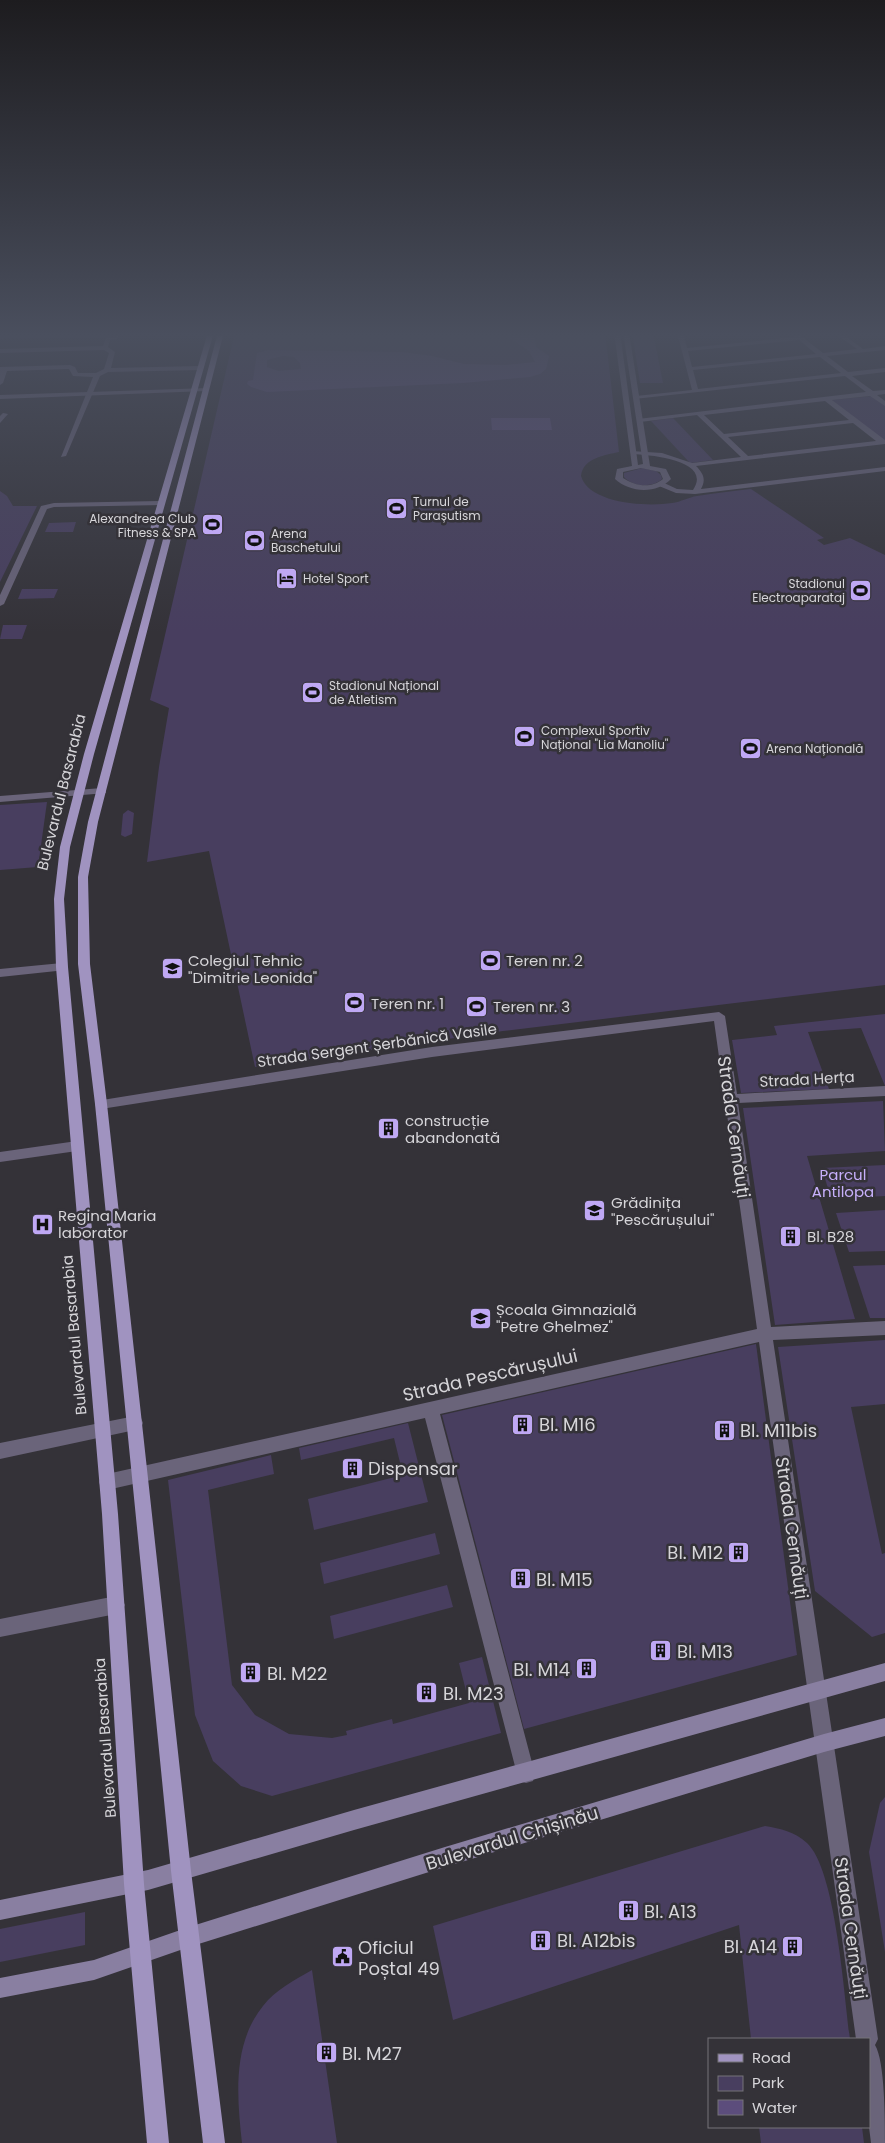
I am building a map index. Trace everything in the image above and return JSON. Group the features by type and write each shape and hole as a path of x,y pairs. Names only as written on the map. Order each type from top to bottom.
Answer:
{"main road":[{"name":"Bulevardul Basarabia","path":"158,2143 134,1884 107,1482 62,967 60,883 65,847 78,792 160,502 185,432"},
{"name":"Bulevardul Basarabia","path":"190,432 86,857 82,896 84,964 101,1104 181,1871 214,2143"},
{"path":"0,1910 134,1884 354,1820 526,1774 885,1672"},
{"name":"Bulevardul Chișinău","path":"0,1988 94,1970 189,1937 824,1743 885,1727"}],"street":[{"path":"63,456 73,432"},
{"path":"631,432 636,466"},
{"path":"642,432 647,466"},
{"path":"718,432 746,458"},
{"path":"722,436 755,432"},
{"path":"869,432 883,442"},
{"path":"690,465 883,442"},
{"path":"633,452 645,452 675,458 690,465 702,478 702,483 695,492"},
{"path":"636,466 647,466 666,474 667,480 662,484 640,487 625,483 619,479 620,471 636,466"},
{"path":"662,484 676,491 695,492 885,469"},
{"path":"0,604 44,508 54,504 160,502"},
{"path":"0,799 102,791"},
{"path":"0,973 62,967"},
{"name":"Strada Sergent Șerbănică Vasile","path":"101,1104 432,1052 718,1016"},
{"name":"Strada Cernăuți","path":"718,1016 867,2038"},
{"name":"Strada Herța","path":"730,1099 885,1091"},
{"path":"0,1157 77,1146"},
{"name":"Strada Pescărușului","path":"107,1482 764,1334 885,1328"},
{"path":"431,1409 526,1774"},
{"path":"0,1451 135,1423"},
{"path":"0,1628 116,1605"},
{"path":"870,2060 882,2143"}],"green space":[{"name":"Complexul Sportiv Național \"Lia Manoliu\"","path":"212,432 617,432 619,452 607,454 590,461 583,470 581,476 586,485 595,493 620,502 662,504 691,497 751,489 824,538 817,540 824,545 850,538 885,555 885,985 503,1031 255,1067 209,851 147,862 159,767 169,708 150,700"},
{"path":"661,432 686,432 713,460 690,463"},
{"path":"871,432 885,432 885,440 880,439"},
{"path":"642,468 656,471 661,475 662,479 653,484 643,485 632,483 624,477 624,473"},
{"path":"0,491 7,496 13,506 37,506 0,582"},
{"path":"76,522 73,532 45,532 49,523"},
{"path":"22,589 58,589 54,598 18,599"},
{"path":"3,625 27,625 22,639 0,639"},
{"path":"47,802 38,867 0,870 0,805"},
{"path":"128,810 134,813 132,834 125,837 121,835 123,814"},
{"path":"885,1014 885,1086 861,1028 808,1032 829,1089 741,1093 732,1040 777,1035 774,1026"},
{"path":"883,1101 885,1151 807,1156 855,1319 775,1325 743,1108"},
{"name":"Parcul Antilopa","path":"885,1165 885,1196 831,1199 822,1168"},
{"path":"885,1210 885,1251 849,1252 836,1213"},
{"path":"885,1265 885,1318 870,1318 853,1266"},
{"path":"885,1340 885,1404 851,1407 882,1554 885,1553 885,1633 872,1637 815,1591 778,1347"},
{"path":"756,1344 797,1655 524,1729 442,1415"},
{"path":"408,1423 428,1502 314,1530 308,1499 403,1475 394,1438 301,1460 299,1448"},
{"path":"271,1455 274,1474 208,1490 232,1685 255,1715 289,1734 332,1738 347,1735 346,1731 392,1719 393,1724 469,1703 459,1663 482,1657 501,1733 272,1796 241,1786 213,1761 195,1715 168,1480"},
{"path":"435,1533 440,1554 324,1584 320,1563"},
{"path":"447,1585 453,1607 334,1639 330,1616"},
{"path":"885,1797 885,1952 869,1852 880,1803"},
{"path":"765,1826 782,1830 792,1833 807,1843 817,1857 825,1879 837,1935 850,2038 751,2038 739,1925 453,2020 433,1926"},
{"path":"85,1912 85,1945 0,1962 0,1929"},
{"path":"312,1970 337,2143 242,2143 238,2090 241,2054 246,2037 253,2021 268,2000"},
{"path":"759,2128 862,2128 864,2143 761,2143"}],"place":[{"name":"Turnul de Parașutism","path":"397,508"},
{"name":"Alexandreea Club Fitness & SPA","path":"212,525"},
{"name":"Arena Baschetului","path":"255,540"},
{"name":"Hotel Sport","path":"287,578"},
{"name":"Stadionul Electroaparataj","path":"861,590"},
{"name":"Stadionul Național de Atletism","path":"313,692"},
{"name":"Complexul Sportiv Național \"Lia Manoliu\"","path":"525,737"},
{"name":"Arena Națională","path":"750,748"},
{"name":"Teren nr. 2","path":"490,960"},
{"name":"Colegiul Tehnic \"Dimitrie Leonida\"","path":"172,969"},
{"name":"Teren nr. 1","path":"355,1003"},
{"name":"Teren nr. 3","path":"477,1006"},
{"name":"construcție abandonată","path":"389,1129"},
{"name":"Grădinița \"Pescărușului\"","path":"595,1211"},
{"name":"Regina Maria laborator","path":"42,1224"},
{"name":"Bl. B28","path":"791,1236"},
{"name":"Școala Gimnazială \"Petre Ghelmez\"","path":"480,1318"},
{"name":"Bl. M16","path":"523,1424"},
{"name":"Bl. M11bis","path":"724,1430"},
{"name":"Dispensar","path":"352,1468"},
{"name":"Bl. M12","path":"739,1552"},
{"name":"Bl. M15","path":"520,1579"},
{"name":"Bl. M13","path":"661,1651"},
{"name":"Bl. M14","path":"586,1669"},
{"name":"Bl. M22","path":"251,1673"},
{"name":"Bl. M23","path":"427,1693"},
{"name":"Bl. A13","path":"628,1911"},
{"name":"Bl. A12bis","path":"541,1940"},
{"name":"Bl. A14","path":"793,1946"},
{"name":"Oficiul Poștal 49","path":"342,1957"},
{"name":"Bl. M27","path":"326,2053"}]}
